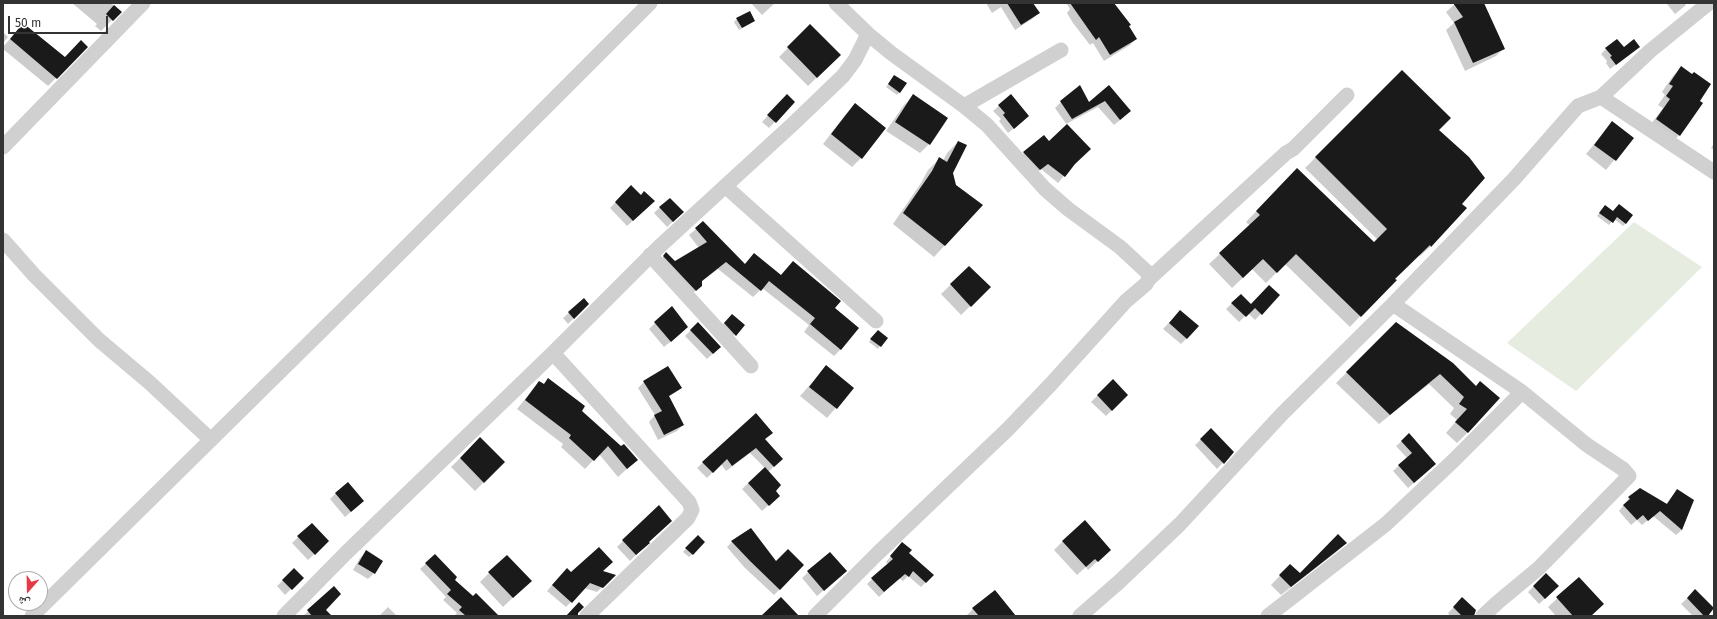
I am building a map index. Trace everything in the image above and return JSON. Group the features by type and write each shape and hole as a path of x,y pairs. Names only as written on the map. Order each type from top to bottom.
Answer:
{"street":[{"path":"3,147 143,3"},
{"path":"32,616 650,3"},
{"path":"836,3 868,34 964,106 992,130 1045,189 1068,209 1120,247 1148,273 1150,279"},
{"path":"1080,616 1119,582 1180,524 1282,414 1393,304 1514,179 1578,106 1600,97 1650,51 1709,3"},
{"path":"284,616 346,553 553,353 650,255 843,76 855,60 868,34"},
{"path":"964,106 1061,50"},
{"path":"815,616 878,553 1008,429 1126,301 1286,153 1293,149 1348,95"},
{"path":"1600,97 1714,172"},
{"path":"725,186 876,321"},
{"path":"3,240 34,275 99,340 150,383 211,440"},
{"path":"650,255 750,366"},
{"path":"1393,304 1522,392 1587,445 1623,469 1629,476 1539,568 1483,616"},
{"path":"553,353 689,502 692,510 688,518 587,616"},
{"path":"1268,616 1386,524 1453,461 1522,392"}],"shaded area":[{"path":"1634,222 1702,267 1576,391 1507,343"}],"building":[{"path":"1007,3 1033,3 1040,13 1021,25"},
{"path":"1070,3 1114,3 1131,25 1129,26 1137,39 1110,55 1099,37 1096,40"},
{"path":"1453,3 1484,3 1505,49 1473,63 1454,22 1463,17"},
{"path":"114,5 122,12 113,21 106,14"},
{"path":"750,11 755,21 742,28 736,18"},
{"path":"23,23 65,57 81,40 88,47 57,79 10,39"},
{"path":"810,24 841,55 817,78 787,47"},
{"path":"1617,39 1624,47 1634,39 1640,47 1616,65 1610,57 1612,56 1605,48"},
{"path":"1681,66 1692,74 1694,72 1711,84 1700,101 1703,103 1680,136 1656,119 1670,99 1666,96 1673,86 1669,84"},
{"path":"1402,70 1451,118 1439,130 1469,157 1485,178 1462,204 1467,208 1431,247 1430,245 1395,279 1397,280 1361,317 1296,254 1277,273 1263,259 1243,278 1219,253 1260,215 1256,211 1297,168 1374,242 1387,229 1315,157"},
{"path":"894,75 907,83 900,93 888,84"},
{"path":"1080,85 1089,102 1109,85 1131,111 1120,120 1105,101 1072,119 1060,101"},
{"path":"787,94 795,102 776,123 767,115"},
{"path":"913,94 948,118 930,145 895,122"},
{"path":"1011,94 1029,116 1014,129 1003,115 1005,113 998,105"},
{"path":"855,103 886,128 862,159 831,134"},
{"path":"1612,121 1634,138 1616,161 1594,145"},
{"path":"1067,124 1091,149 1075,164 1065,177 1048,164 1040,170 1023,152 1044,135 1049,141"},
{"path":"958,141 967,145 953,173 956,185 983,205 945,246 903,213 932,171 939,157 947,162"},
{"path":"631,185 641,195 644,191 655,201 633,221 615,202"},
{"path":"670,198 684,212 673,222 659,207"},
{"path":"1619,204 1633,215 1626,224 1617,217 1613,223 1599,213 1605,205 1613,211"},
{"path":"703,221 745,264 754,253 781,275 793,261 841,301 835,308 859,328 841,350 810,324 815,318 769,281 761,291 726,262 702,281 702,286 696,291 663,256 666,252 675,261 707,242 695,228"},
{"path":"969,266 991,287 971,307 950,284"},
{"path":"1269,285 1280,295 1262,315 1255,308 1246,317 1231,303 1241,294 1251,304"},
{"path":"584,298 589,304 574,319 568,312"},
{"path":"672,306 688,327 671,342 654,322"},
{"path":"1180,310 1199,326 1187,339 1169,323"},
{"path":"732,314 745,325 736,336 724,323"},
{"path":"698,322 721,347 713,354 690,330"},
{"path":"1396,322 1453,363 1476,386 1480,381 1500,398 1468,433 1455,422 1467,409 1459,404 1464,397 1440,374 1390,415 1346,372"},
{"path":"878,330 888,338 881,347 870,339"},
{"path":"826,365 854,388 837,409 809,387"},
{"path":"668,366 682,388 669,396 684,425 664,435 654,415 662,411 643,381"},
{"path":"548,378 585,406 582,411 621,446 624,444 638,460 627,469 608,446 594,461 569,438 571,435 525,400 539,381 544,384"},
{"path":"1113,379 1128,395 1112,411 1097,395"},
{"path":"756,413 773,433 765,439 783,459 774,467 756,448 732,466 727,459 713,473 702,462"},
{"path":"1211,428 1234,452 1224,464 1200,439"},
{"path":"1409,433 1436,464 1414,483 1398,465 1412,453 1401,441"},
{"path":"480,437 505,462 484,483 460,458"},
{"path":"765,467 781,485 776,491 780,496 769,506 748,483"},
{"path":"348,482 364,501 351,512 335,493"},
{"path":"1640,488 1667,504 1677,489 1694,500 1682,530 1660,511 1648,521 1643,515 1637,520 1623,505 1630,499 1628,497"},
{"path":"659,505 672,521 636,555 622,540"},
{"path":"1085,520 1111,550 1098,562 1095,559 1086,567 1062,541"},
{"path":"312,523 329,541 315,555 297,536"},
{"path":"751,528 776,561 788,549 804,565 780,590 731,541"},
{"path":"1338,534 1347,543 1291,587 1279,575 1290,564 1300,573"},
{"path":"698,535 705,542 693,555 685,548"},
{"path":"902,542 912,550 909,553 934,575 926,583 913,571 909,577 905,574 884,592 871,578 893,559 890,556"},
{"path":"599,547 613,562 603,571 616,575 603,588 590,583 572,603 552,585 567,568 571,572"},
{"path":"366,550 383,561 375,574 358,564"},
{"path":"830,552 847,571 824,591 807,571"},
{"path":"435,554 457,577 455,580 473,596 476,593 499,616 466,616 459,610 462,607 447,594 451,590 425,563"},
{"path":"507,555 532,581 513,598 488,572"},
{"path":"294,568 304,578 292,590 282,580"},
{"path":"1546,573 1559,586 1545,599 1533,586"},
{"path":"1579,577 1604,604 1591,616 1573,616 1556,597"},
{"path":"334,586 341,594 326,610 332,616 312,616 307,610"},
{"path":"1695,589 1714,608 1708,616 1704,616 1687,598"},
{"path":"995,590 1016,616 979,616 972,608"},
{"path":"781,597 799,616 761,616"},
{"path":"1462,597 1476,610 1474,616 1462,616 1453,607"},
{"path":"579,602 584,607 578,613 578,616 566,616"}]}
